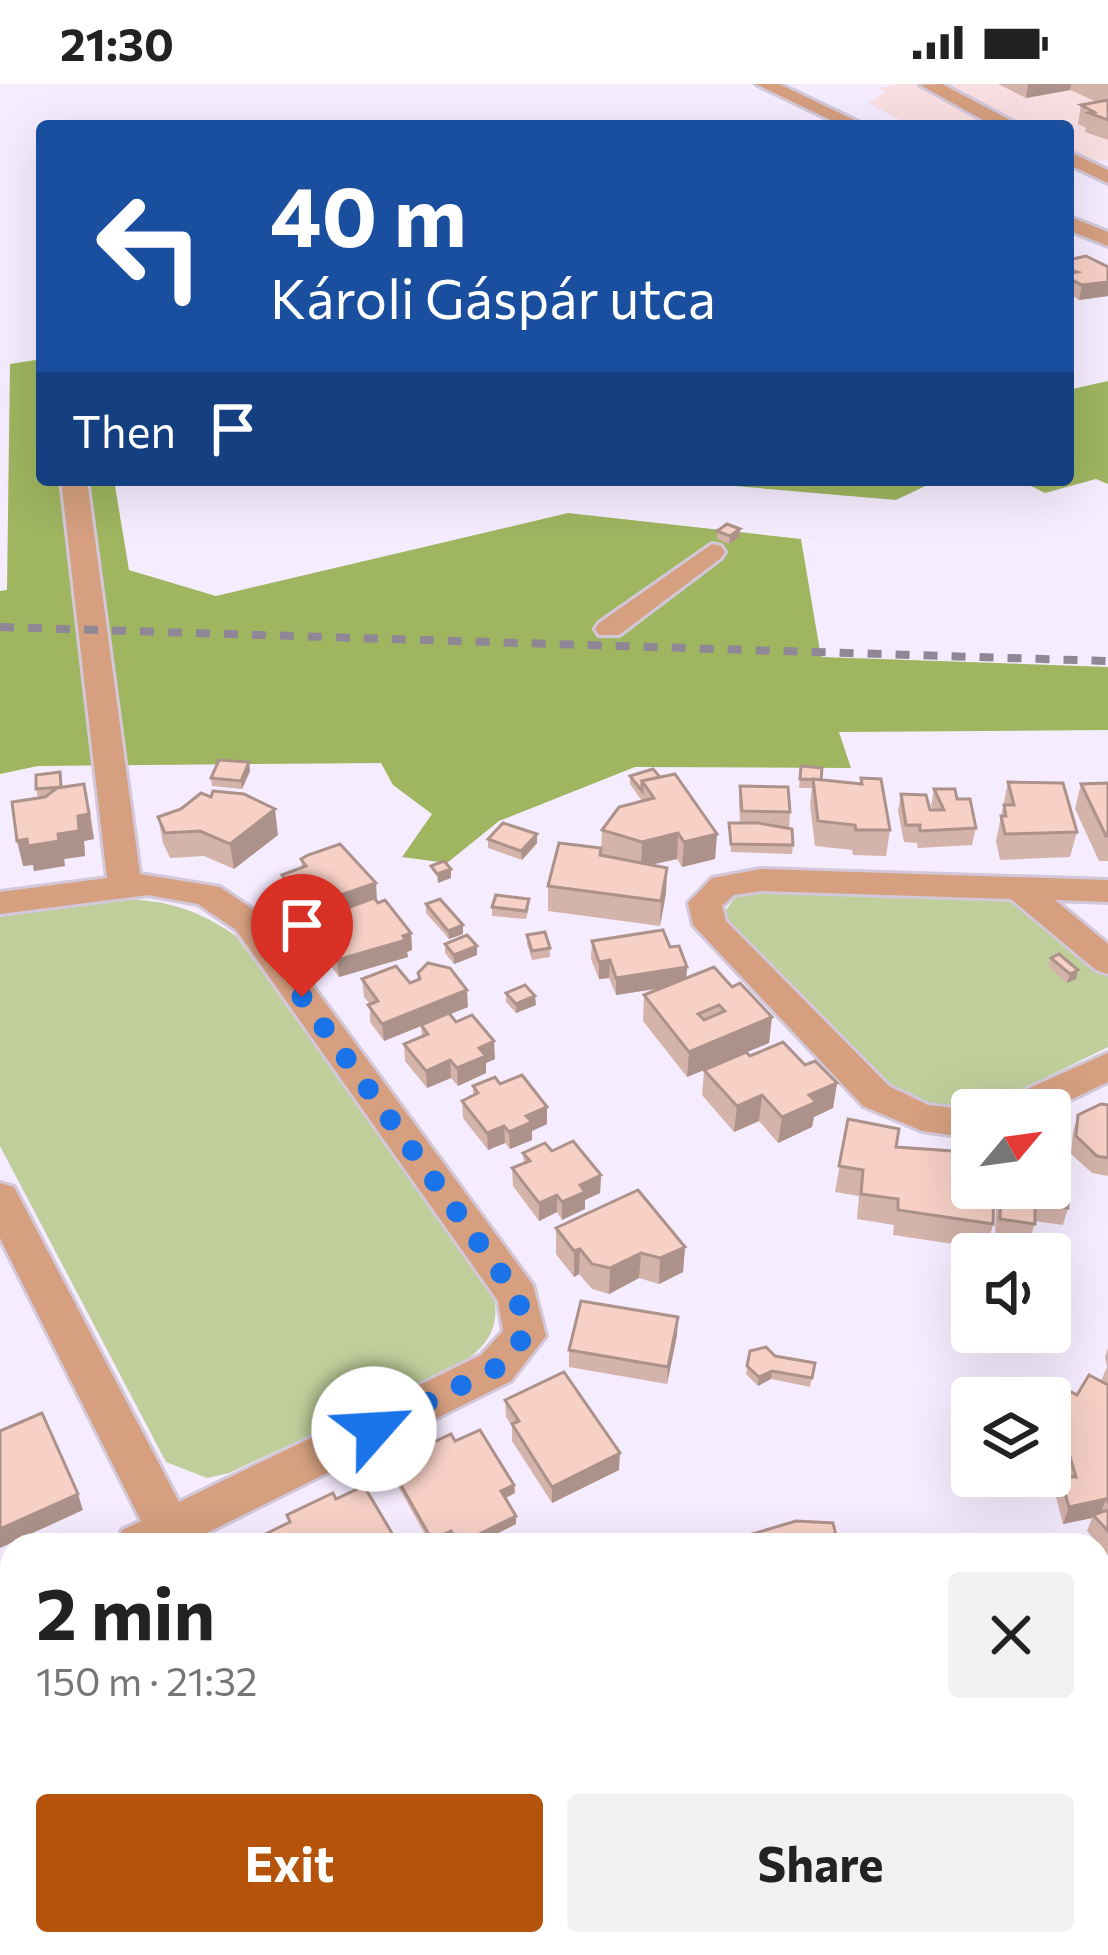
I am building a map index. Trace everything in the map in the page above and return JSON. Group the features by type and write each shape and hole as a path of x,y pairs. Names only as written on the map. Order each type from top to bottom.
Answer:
{"street":[{"path":"765,84 845,120"},
{"path":"933,84 929,85 996,120"},
{"path":"786,93 820,87"},
{"path":"1074,157 1108,151"},
{"path":"1074,160 1108,178"},
{"path":"1074,186 1108,178"},
{"path":"1074,225 1108,241"},
{"path":"75,486 125,887"},
{"path":"609,629 712,552"},
{"path":"951,1123 902,1112 876,1096 710,925 705,903 724,886 761,880 1108,891"},
{"path":"0,904 148,884 208,895 248,922 518,1297 525,1336 496,1368 175,1533"},
{"path":"1022,890 1108,962"},
{"path":"1059,1089 1108,1066"},
{"path":"0,1198 158,1533"}],"shaded area":[{"path":"900,84 1108,84 1108,160 1074,163 1074,120 900,120 869,103 885,91 879,88"}],"green space":[{"path":"36,360 36,486 115,486 129,570 216,596 568,513 801,539 821,657 1108,667 1108,730 839,732 851,768 635,767 499,821 447,863 402,857 432,814 393,785 381,763 38,766 0,774 0,591 7,590 10,364"},
{"path":"1108,381 1108,484 1096,479 1074,485 1074,389"},
{"path":"734,486 925,486 896,500"},
{"path":"1031,486 1070,486 1045,493"},
{"path":"759,890 992,896 1026,906 1108,976 1108,1047 1023,1089 951,1089 951,1109 938,1109 897,1093 727,925 724,913 736,896"},
{"path":"119,899 180,908 236,936 494,1294 495,1318 489,1336 457,1367 229,1473 207,1478 166,1462 0,1146 0,917"}],"building":[{"path":"1108,100 1108,120 1081,105"},
{"path":"1086,256 1108,267 1108,282 1082,285 1074,281 1074,259"},
{"path":"727,524 740,529 730,536 717,531"},
{"path":"219,760 249,762 241,781 211,778"},
{"path":"801,766 822,768 821,780 800,779"},
{"path":"653,769 660,777 642,781 642,791 630,776"},
{"path":"60,772 61,787 36,789 36,775"},
{"path":"675,774 717,834 684,842 678,833 642,842 602,830 619,807 654,798 642,781"},
{"path":"861,778 881,779 890,830 856,830 855,825 818,821 813,779 862,784"},
{"path":"1008,782 1063,783 1077,832 1005,834 1004,805 1014,805"},
{"path":"1108,783 1108,836 1106,836 1081,784"},
{"path":"84,784 89,814 78,816 79,831 58,834 59,841 28,846 27,839 17,841 12,802"},
{"path":"740,786 788,787 790,812 742,811"},
{"path":"934,789 955,789 957,799 970,799 976,828 920,831 920,825 906,825 901,794 926,795 930,810 944,810"},
{"path":"213,791 244,794 275,809 230,844 200,831 165,833 158,817 181,809 201,793 211,797"},
{"path":"503,823 537,834 521,851 488,839"},
{"path":"729,823 792,829 793,845 731,844"},
{"path":"559,843 601,848 600,855 667,868 661,901 548,886"},
{"path":"340,844 376,883 299,909 282,875 306,866 301,859 308,855"},
{"path":"444,861 451,869 437,874 431,866"},
{"path":"496,895 529,899 526,911 492,907"},
{"path":"374,898 378,903 385,900 411,933 403,936 406,940 337,960 313,926"},
{"path":"440,899 463,925 448,931 426,904"},
{"path":"663,930 670,947 679,946 687,967 616,978 610,960 599,962 592,941"},
{"path":"545,932 550,948 532,951 527,935"},
{"path":"467,935 477,946 454,955 445,944"},
{"path":"1059,954 1078,970 1070,974 1051,958"},
{"path":"428,963 450,968 467,990 382,1024 368,1005 378,1001 362,979 396,966 410,983 420,979 418,973"},
{"path":"714,967 732,987 740,983 772,1017 689,1052 644,995","holes":["719,1005 725,1011 704,1020 698,1014"]},
{"path":"525,985 535,996 516,1004 506,993"},
{"path":"449,1013 456,1022 472,1015 494,1041 479,1048 486,1056 457,1068 450,1060 426,1071 404,1044 428,1034 421,1025"},
{"path":"783,1042 805,1065 815,1061 837,1083 809,1095 816,1102 782,1117 762,1095 737,1106 704,1070 746,1052 750,1056"},
{"path":"522,1075 547,1107 526,1116 532,1122 509,1132 504,1126 487,1133 462,1101 478,1093 473,1086 495,1077 500,1084"},
{"path":"1108,1105 1108,1158 1097,1156 1076,1136 1078,1115"},
{"path":"848,1119 899,1129 896,1147 951,1151 951,1209 993,1209 993,1224 898,1210 898,1199 861,1194 863,1170 839,1166"},
{"path":"573,1141 601,1175 580,1185 585,1192 562,1202 557,1195 539,1203 512,1168 530,1161 523,1153 545,1143 552,1151"},
{"path":"638,1190 685,1247 660,1258 641,1253 610,1268 592,1264 580,1249 574,1251 556,1228"},
{"path":"1000,1209 1035,1209 1035,1224 1000,1219"},
{"path":"581,1301 678,1317 668,1367 569,1350"},
{"path":"766,1347 775,1356 815,1363 812,1378 772,1371 759,1377 747,1366 750,1351"},
{"path":"564,1372 620,1453 552,1487 512,1424 519,1421 505,1400"},
{"path":"1089,1375 1108,1385 1108,1502 1069,1507 1066,1497 1071,1497 1071,1477 1076,1477 1071,1460 1071,1392 1077,1395"},
{"path":"42,1413 78,1494 0,1529 0,1431"},
{"path":"480,1430 514,1485 501,1491 516,1516 481,1533 428,1533 393,1471 419,1458 415,1451 451,1434 455,1441"},
{"path":"364,1486 392,1533 268,1533 290,1522 287,1515 333,1493 336,1499"},
{"path":"1108,1510 1108,1531 1093,1515"},
{"path":"796,1521 833,1523 835,1533 756,1533"}],"railway":[{"path":"0,627 1108,661"}],"route":[{"path":"302,997 518,1297 525,1336 496,1368 374,1429"}]}
